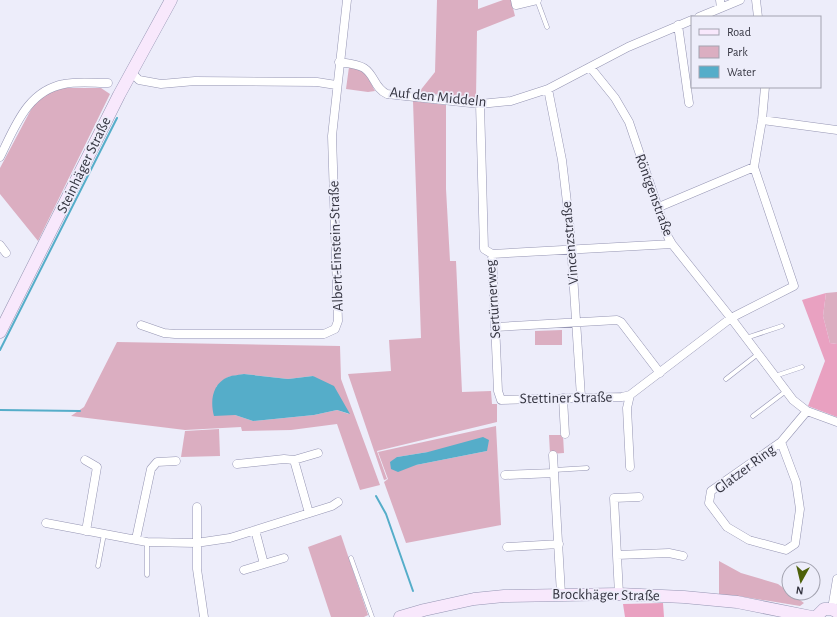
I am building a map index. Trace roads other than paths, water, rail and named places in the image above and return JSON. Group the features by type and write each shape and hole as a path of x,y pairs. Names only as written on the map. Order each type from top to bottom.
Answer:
{"street":[{"name":"Steinhäger Straße","path":"0,332 131,72 171,0"},
{"name":"Albert-Einstein-Straße","path":"141,325 164,333 175,334 324,334 335,329 338,321 332,136 336,104 336,85 347,0"},
{"path":"515,0 516,5 537,0"},
{"path":"701,16 721,4 740,0"},
{"path":"756,0 758,16"},
{"name":"Auf den Middeln","path":"339,62 363,67 370,73 376,86 387,94 480,104 511,101 548,89 628,47 691,20"},
{"path":"678,25 689,103"},
{"name":"Röntgenstraße","path":"590,67 616,98 628,122 659,207 668,237 672,244 731,318 792,400 807,411 837,422"},
{"path":"131,72 140,80 161,84 195,81 317,82 336,85"},
{"path":"0,157 23,111 41,93 49,88 65,84 108,83"},
{"path":"630,467 627,408 630,395 731,318 794,286 754,166 766,88"},
{"name":"Vincenzstraße","path":"548,89 562,160 577,322 581,397"},
{"name":"Sertürnerweg","path":"480,104 484,249 492,254 498,397 501,400"},
{"path":"762,120 837,130"},
{"path":"659,207 754,166"},
{"path":"492,254 672,244"},
{"path":"0,245 6,253"},
{"path":"495,327 617,320 621,322 660,373"},
{"name":"Stettiner Straße","path":"501,400 622,397 630,395"},
{"path":"563,398 565,434"},
{"name":"Glatzer Ring","path":"781,442 796,482 800,508 795,544 786,550 749,540 727,527 709,503 711,491 781,442 807,411"},
{"path":"237,464 294,460 318,453"},
{"path":"553,455 561,594"},
{"path":"86,460 97,467 86,531"},
{"path":"294,460 309,513"},
{"path":"136,539 151,469 157,462 176,461"},
{"path":"505,476 554,471"},
{"path":"619,594 614,498 639,497"},
{"path":"46,523 147,542 196,543 230,538 309,513 338,502"},
{"path":"197,507 197,570 204,617"},
{"path":"255,530 264,564"},
{"path":"507,547 559,544"},
{"path":"617,555 668,553 683,556"},
{"path":"244,570 284,558"},
{"path":"816,617 824,610 834,610 837,579"},
{"name":"Brockhäger Straße","path":"400,617 433,611 474,599 504,596 561,594 619,594 684,597 737,602 812,617"}],"lane":[{"path":"537,0 547,27"},
{"path":"746,338 782,326"},
{"path":"726,379 758,354"},
{"path":"775,376 802,367"},
{"path":"753,416 786,391"},
{"path":"554,471 587,468"},
{"path":"98,566 104,534"},
{"path":"147,542 147,575"},
{"path":"351,558 372,617"}],"water":[{"path":"244,374 288,379 313,376 334,386 350,414 337,410 314,415 253,421 235,415 214,416 212,399 215,388 228,377"},
{"path":"483,437 489,440 487,451 416,465 398,472 391,469 390,462 397,457 428,452"}],"waterway":[{"path":"0,350 117,118"},
{"path":"0,410 80,411"},
{"path":"376,496 386,514 413,591"}]}
